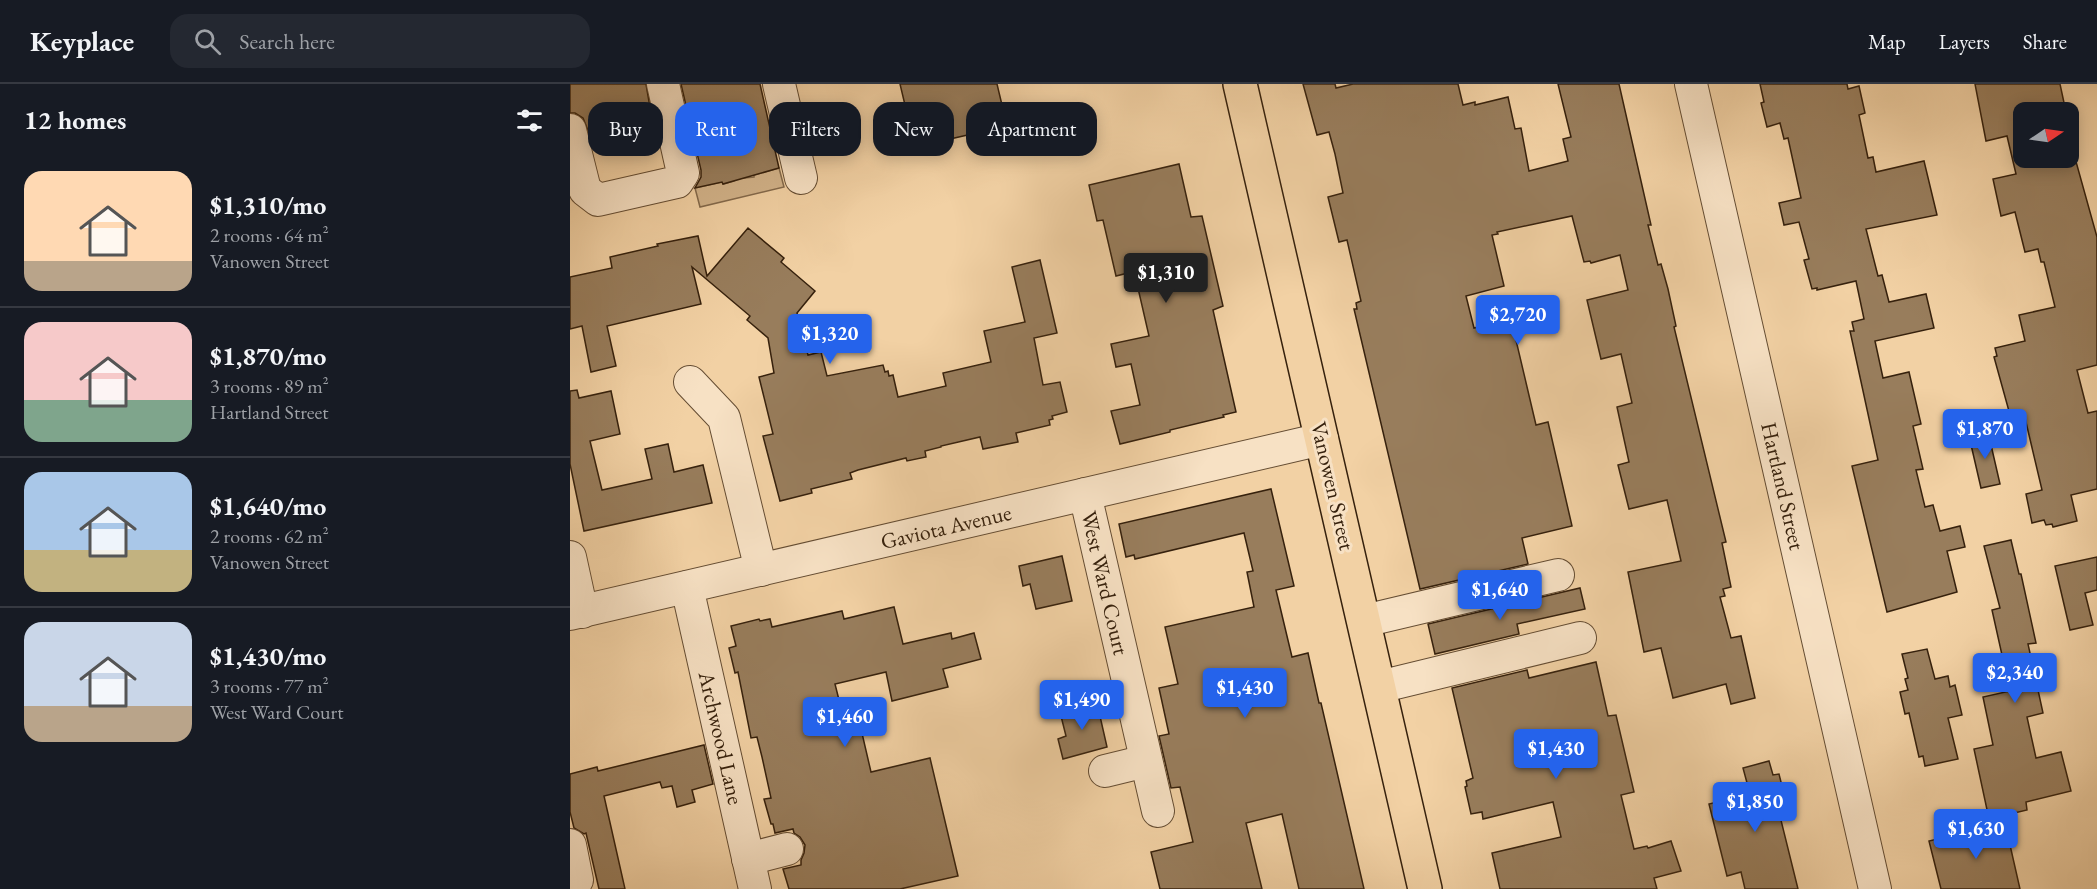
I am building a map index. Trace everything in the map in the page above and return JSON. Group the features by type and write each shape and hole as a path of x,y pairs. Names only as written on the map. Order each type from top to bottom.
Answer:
{"main road":[{"name":"Vanowen Street","path":"1240,84 1425,889"}],"street":[{"path":"570,130 585,190 598,200 677,182 683,173 663,84"},
{"path":"779,84 801,178"},
{"name":"Hartland Street","path":"1690,84 1875,889"},
{"path":"690,382 724,418 761,570"},
{"name":"Gaviota Avenue","path":"576,613 1322,439"},
{"name":"West Ward Court","path":"1085,494 1158,811"},
{"path":"570,557 576,613"},
{"path":"1364,621 1558,575"},
{"name":"Archwood Lane","path":"687,587 755,889"},
{"path":"1379,687 1580,638"},
{"path":"1105,771 1146,761"},
{"path":"570,845 577,880"},
{"path":"748,859 787,849"}],"shaded area":[{"path":"779,168 784,187 700,207 695,188 754,177 754,175"}],"building":[{"path":"570,84 646,84 649,102 588,102 588,130 583,118 570,113"},
{"path":"681,84 760,84 769,124 769,156 776,156 779,168 723,184 722,182 695,188 701,177 698,156 757,156 757,102 685,102"},
{"path":"900,84 997,84 1001,102 966,102 966,135 954,138 954,102 904,102"},
{"path":"1303,84 1335,84 1336,88 1353,84 1458,84 1463,105 1475,102 1475,105 1508,97 1515,129 1521,128 1529,171 1568,161 1563,139 1571,137 1558,84 1619,84 1651,225 1648,225 1658,265 1661,264 1668,289 1676,326 1674,327 1726,542 1722,543 1731,587 1723,589 1725,596 1720,597 1731,638 1741,636 1755,698 1731,704 1726,684 1673,698 1661,648 1644,652 1628,572 1681,561 1667,500 1629,509 1618,465 1629,462 1617,407 1632,403 1621,354 1601,359 1587,300 1628,290 1620,255 1591,263 1590,261 1584,262 1572,216 1492,235 1504,286 1466,296 1474,328 1511,319 1536,425 1548,422 1572,526 1522,538 1528,564 1420,589 1354,309 1357,309 1356,303 1361,301 1347,240 1339,242 1328,197 1343,193 1335,154 1329,132 1317,135"},
{"path":"1760,84 1847,84 1848,89 1859,86 1865,113 1859,115 1868,158 1873,157 1876,172 1924,161 1937,215 1866,229 1878,276 1882,275 1889,302 1926,294 1934,328 1875,341 1883,378 1909,372 1921,424 1913,426 1923,469 1916,470 1925,507 1933,505 1940,531 1960,526 1965,547 1947,551 1957,592 1887,612 1852,466 1878,460 1850,331 1854,331 1852,322 1864,319 1856,281 1817,290 1817,288 1812,289 1804,260 1809,259 1799,222 1784,225 1779,203 1801,198 1788,138 1784,139 1780,123 1767,127 1761,103 1764,102"},
{"path":"1975,84 2060,84 2064,102 2013,102 2013,161 2007,136 1986,141"},
{"path":"1179,164 1191,217 1202,216 1223,306 1213,310 1236,412 1120,444 1111,411 1140,405 1131,364 1116,367 1111,344 1149,336 1135,275 1129,277 1128,273 1116,276 1103,220 1097,221 1089,185"},
{"path":"2015,168 2078,168 2097,237 2097,365 2077,370 2088,413 2097,411 2097,489 2071,495 2077,521 2053,527 2052,524 2046,525 2044,520 2032,523 2026,494 2042,490 2025,418 2012,422 1994,357 1997,356 1995,348 2025,341 2019,315 2055,307 2044,262 2041,262 2038,249 2025,252 2015,212 2001,216 1993,179 2016,174"},
{"path":"748,228 784,258 781,262 815,291 797,313 808,355 821,352 827,376 883,365 889,376 893,375 898,397 946,386 943,373 991,362 984,331 1025,322 1012,267 1040,260 1057,333 1034,338 1043,385 1060,382 1067,412 1052,416 1053,419 1049,420 1050,425 1016,433 1018,442 983,449 980,437 941,446 925,451 926,457 907,461 906,458 858,470 850,473 852,479 811,489 812,493 780,501 763,436 773,434 759,377 774,373 768,338 747,320 750,316 692,267 701,304 607,326 616,366 591,372 582,326 570,329 570,277 612,268 610,257 698,236 707,276"},
{"path":"577,390 579,398 611,391 620,434 590,441 602,490 652,479 645,449 668,444 674,472 703,465 712,503 584,531 570,464 570,391"},
{"path":"1988,432 2000,484 1981,488 1969,436"},
{"path":"1271,489 1294,586 1276,590 1292,657 1308,653 1364,889 1299,889 1282,814 1246,823 1262,889 1160,889 1151,852 1193,842 1180,787 1171,788 1159,736 1169,734 1159,688 1178,684 1165,627 1254,607 1247,572 1253,571 1244,533 1135,559 1134,555 1126,557 1119,524"},
{"path":"2011,540 2036,643 2028,644 2043,713 2027,717 2036,758 2061,752 2071,791 2026,802 2027,810 1989,819 1974,749 1993,745 1983,697 2010,691 1992,610 2000,608 1984,546"},
{"path":"1062,556 1072,601 1036,609 1030,584 1023,586 1019,566"},
{"path":"2097,557 2097,590 2085,593 2093,625 2070,630 2055,566"},
{"path":"1580,588 1585,609 1517,624 1519,634 1435,654 1428,624"},
{"path":"894,607 903,644 951,633 952,639 974,633 981,659 943,669 948,687 892,701 886,672 835,684 844,720 858,716 871,772 930,758 958,876 900,889 789,889 783,869 801,865 805,845 793,829 775,833 773,824 771,824 764,799 771,798 762,757 757,737 751,738 738,672 735,673 729,648 736,646 731,626 759,619 760,621 770,619 772,627 842,611 844,619"},
{"path":"1927,649 1935,679 1948,676 1950,687 1955,685 1962,715 1948,718 1958,759 1925,766 1923,756 1919,757 1909,713 1905,714 1900,692 1908,690 1905,679 1908,678 1902,654"},
{"path":"1596,662 1608,716 1616,715 1634,792 1621,795 1634,849 1647,846 1648,848 1671,841 1681,871 1654,878 1657,889 1500,889 1492,853 1561,837 1553,802 1483,819 1482,812 1471,814 1465,787 1467,786 1466,781 1473,778 1452,688 1527,670 1529,678"},
{"path":"1097,703 1107,747 1063,759 1058,739 1066,736 1060,712"},
{"path":"704,745 713,784 692,790 695,802 677,807 672,786 662,788 660,782 604,796 625,889 599,889 586,833 574,828 570,812 570,774 597,767 598,771"},
{"path":"1769,761 1773,775 1779,774 1784,794 1775,796 1798,889 1745,889 1741,872 1727,876 1709,804 1750,794 1743,768"},
{"path":"2005,823 2020,889 1941,889 1929,841"}]}
